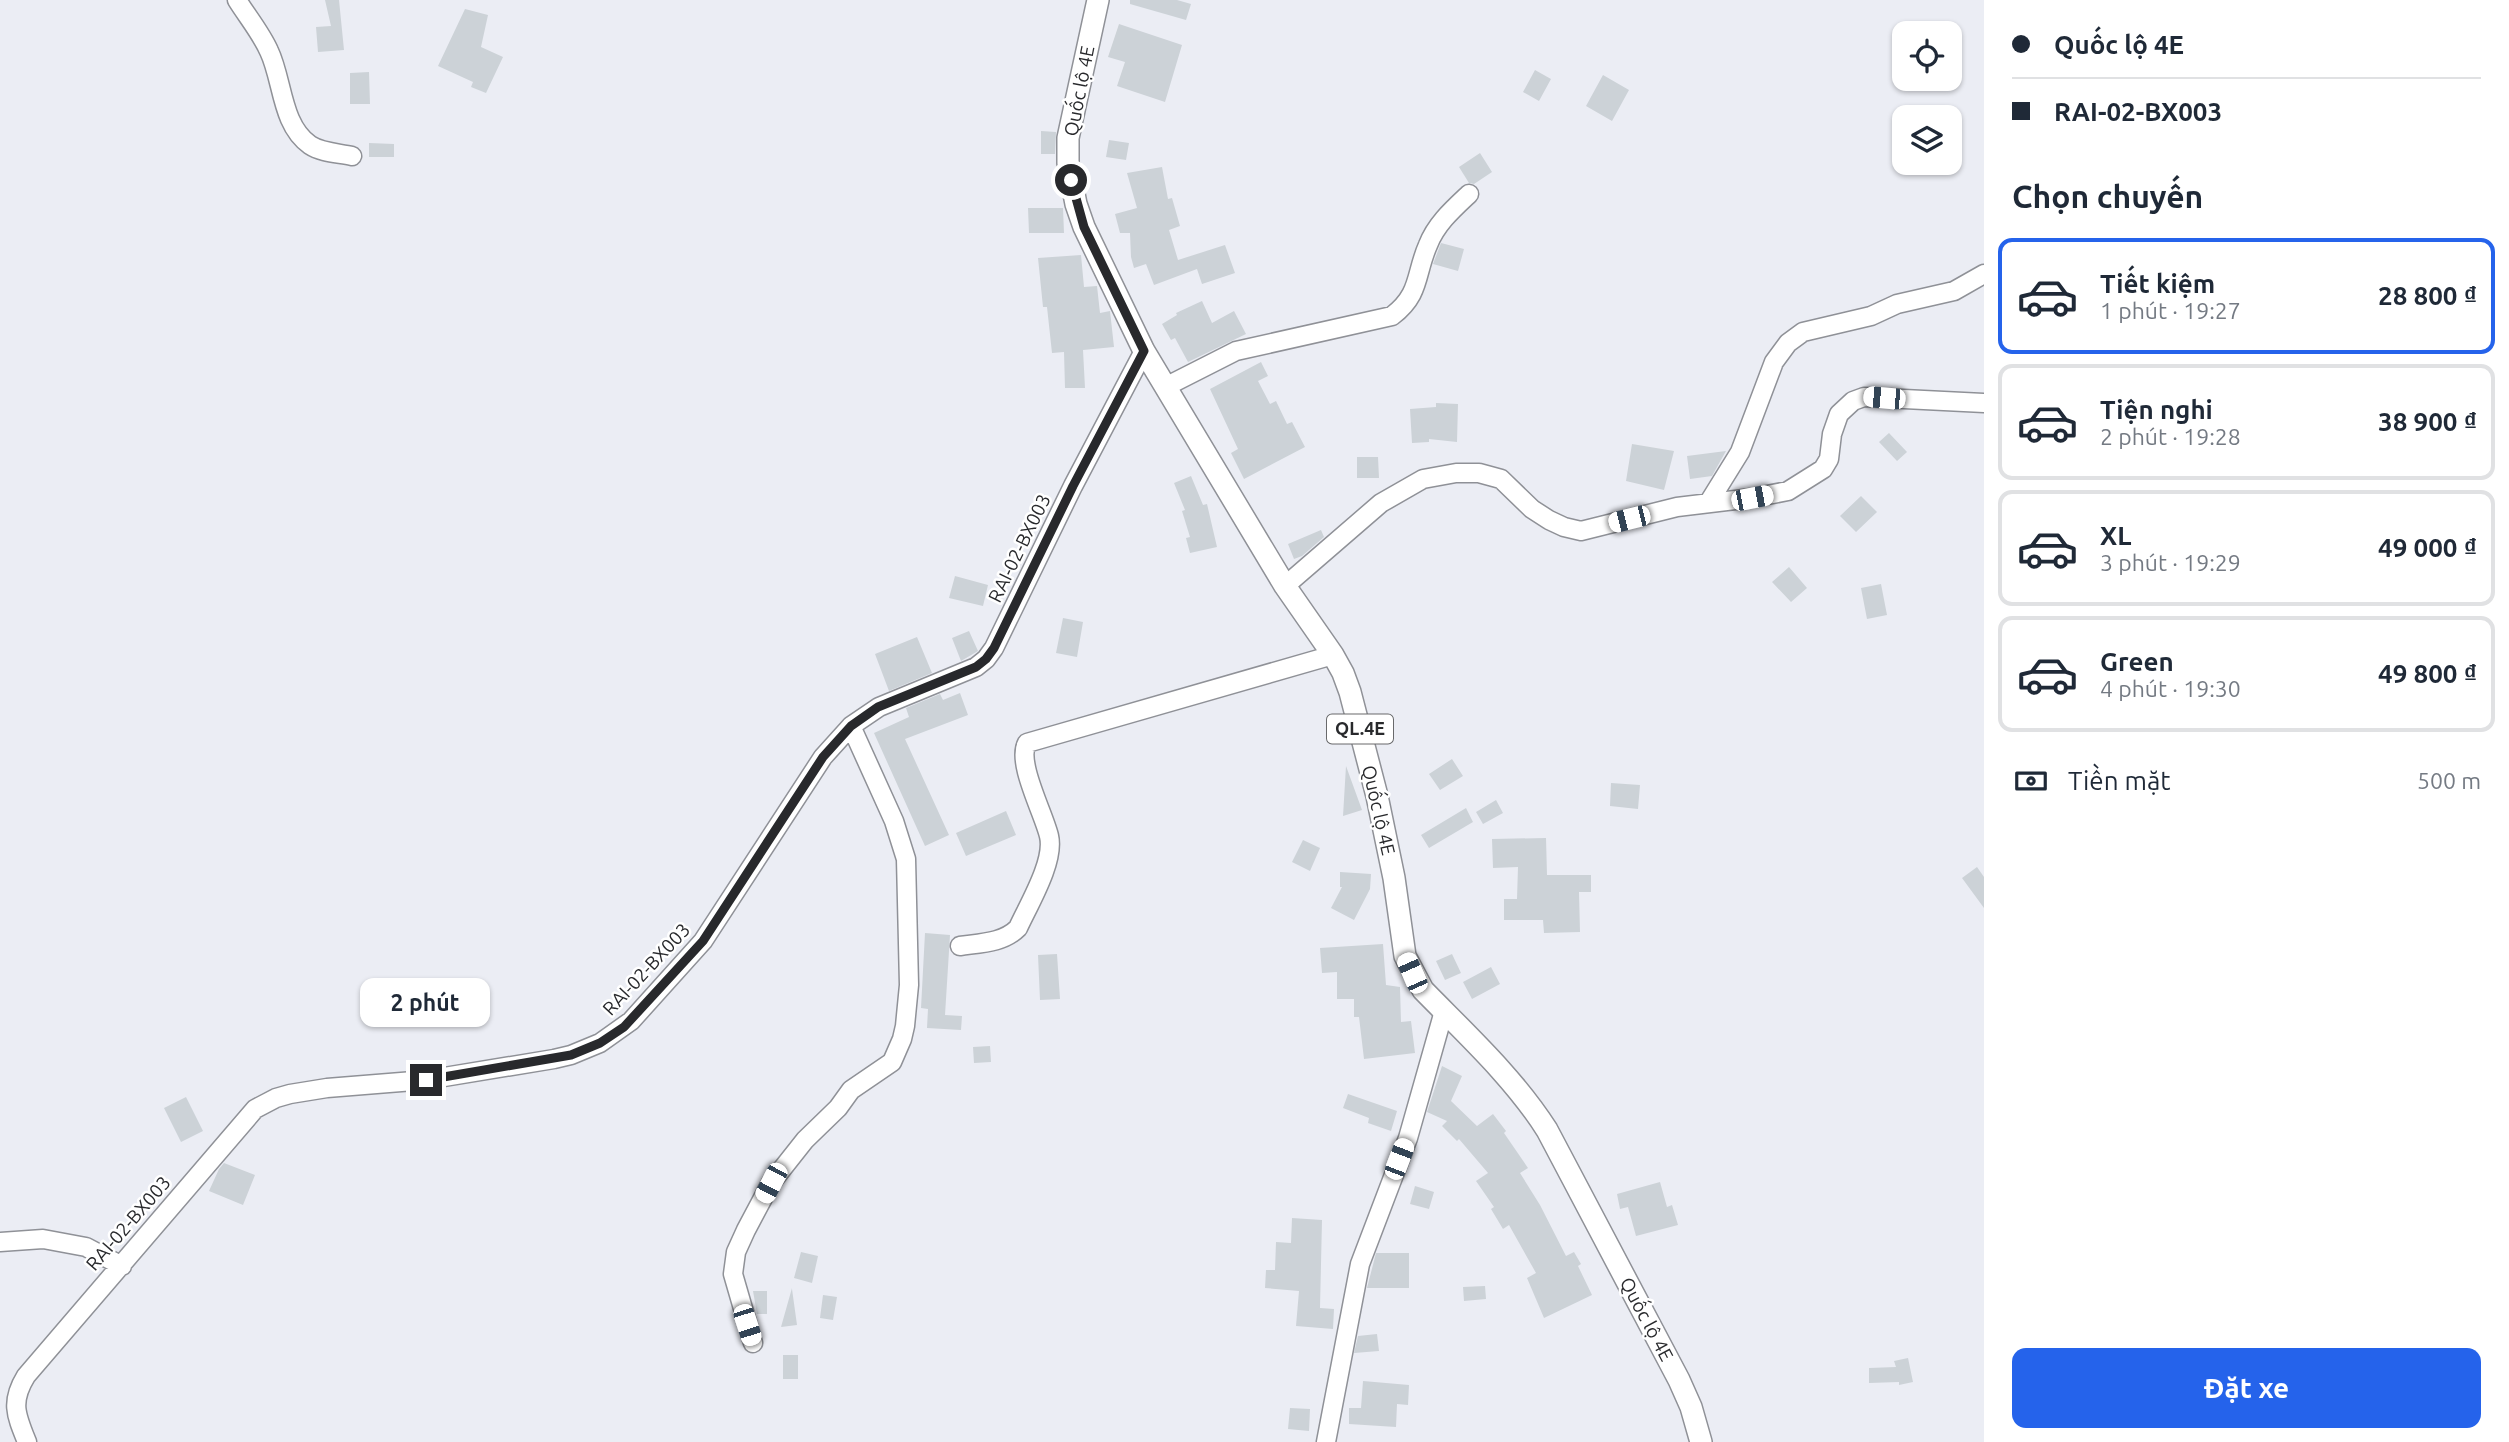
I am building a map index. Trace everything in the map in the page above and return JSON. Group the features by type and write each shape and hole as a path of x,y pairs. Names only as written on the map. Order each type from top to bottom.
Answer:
{"main road":[{"name":"Quốc lộ 4E","path":"1098,0 1068,138 1070,172 1084,227 1144,351 1285,586 1333,654 1350,692 1377,796 1394,878 1405,956 1423,990 1510,1081 1547,1130 1679,1380 1691,1407 1701,1442"}],"street":[{"path":"237,0 269,49 281,80 288,114 298,132 311,145 325,151 352,156"},
{"path":"1167,386 1236,351 1392,316 1408,304 1428,243 1444,218 1469,194"},
{"path":"1709,502 1740,452 1774,362 1788,343 1802,331 1871,316 1897,304 1954,292 1984,274"},
{"name":"RAI-02-BX003","path":"27,1442 16,1416 7,1404 26,1376 247,1118 264,1103 315,1090 426,1080 562,1057 600,1043 624,1027 703,941 823,757 851,726 878,707 965,673 986,659 1144,351"},
{"path":"1285,586 1381,503 1423,479 1456,472 1479,473 1501,479 1532,509 1549,520 1581,531 1677,507 1788,491 1813,478 1823,469 1829,459 1832,434 1839,414 1853,401 1864,397 1984,403"},
{"path":"960,946 1010,936 1018,928 1052,850 1025,764 1023,750 1027,743 1333,654"},
{"path":"753,1343 733,1275 736,1252 746,1230 771,1183 805,1140 838,1108 851,1090 892,1062 905,1026 909,985 906,859 894,821 851,726"},
{"path":"1326,1442 1360,1264 1408,1138 1444,1011"},
{"path":"0,1242 43,1240 86,1247 122,1266"}],"building":[{"path":"325,0 339,0 344,50 318,52 316,27 331,26"},
{"path":"1130,0 1177,0 1191,4 1186,20 1130,4"},
{"path":"465,9 488,15 481,47 503,57 486,93 471,87 473,82 438,66"},
{"path":"1119,24 1182,45 1165,102 1117,86 1125,62 1108,57"},
{"path":"1535,70 1551,79 1539,101 1523,92"},
{"path":"369,72 370,104 350,104 350,73"},
{"path":"1603,75 1629,90 1612,121 1586,106"},
{"path":"1041,131 1056,132 1055,154 1041,154"},
{"path":"1109,140 1129,143 1126,160 1106,157"},
{"path":"369,143 394,144 394,157 369,157"},
{"path":"1480,153 1492,172 1474,184 1469,183 1459,167"},
{"path":"1162,167 1168,199 1172,198 1180,226 1169,230 1178,260 1225,245 1235,273 1202,284 1197,269 1154,285 1146,264 1134,268 1130,233 1120,233 1115,214 1137,208 1127,173"},
{"path":"1028,208 1063,208 1064,233 1029,233"},
{"path":"1441,243 1464,249 1458,271 1433,264"},
{"path":"1081,255 1084,287 1097,286 1100,313 1110,311 1114,347 1083,350 1085,388 1065,388 1064,352 1052,353 1047,307 1043,307 1038,258"},
{"path":"1202,301 1212,323 1234,311 1246,334 1188,362 1175,338 1171,340 1162,324 1177,315 1176,313"},
{"path":"1261,362 1268,376 1258,381 1270,404 1276,401 1287,424 1292,422 1305,447 1244,479 1231,453 1238,449 1210,389"},
{"path":"1436,403 1458,404 1457,442 1429,439 1429,442 1412,443 1410,409 1436,407"},
{"path":"1889,433 1907,452 1897,461 1879,442"},
{"path":"1632,444 1674,451 1664,490 1626,481"},
{"path":"1726,451 1712,476 1690,479 1687,456"},
{"path":"1357,457 1378,457 1379,478 1357,478"},
{"path":"1191,476 1203,505 1207,504 1217,547 1190,553 1186,538 1190,537 1182,511 1185,510 1174,483"},
{"path":"1861,496 1877,512 1856,532 1840,516"},
{"path":"1321,530 1324,537 1302,556 1294,559 1288,544"},
{"path":"1789,567 1807,588 1791,602 1772,582"},
{"path":"955,576 988,585 983,606 949,598"},
{"path":"1881,584 1887,615 1867,619 1861,588"},
{"path":"1063,618 1083,622 1077,657 1056,653"},
{"path":"969,631 978,651 961,661 952,638"},
{"path":"917,637 932,673 889,691 875,654"},
{"path":"960,693 968,715 905,739 949,835 925,846 874,733 909,717 906,708 940,694 943,700"},
{"path":"1452,759 1463,776 1440,790 1429,774"},
{"path":"1346,766 1362,810 1343,816"},
{"path":"1611,783 1640,785 1638,809 1610,806"},
{"path":"1496,800 1503,813 1483,824 1476,812"},
{"path":"1466,808 1473,822 1429,848 1421,835"},
{"path":"1006,811 1016,835 966,856 956,833"},
{"path":"1546,838 1547,875 1591,875 1591,892 1579,892 1580,932 1544,933 1543,920 1504,920 1504,899 1517,899 1518,867 1493,868 1492,839"},
{"path":"1303,840 1320,848 1310,871 1292,862"},
{"path":"1977,867 1984,877 1984,908 1962,878"},
{"path":"1340,872 1371,874 1370,889 1354,920 1331,908 1342,887"},
{"path":"925,933 950,935 945,1015 962,1016 961,1030 927,1028 928,1009 921,1008"},
{"path":"1383,944 1386,985 1400,987 1401,1022 1411,1021 1415,1053 1364,1059 1359,1017 1354,1017 1354,999 1337,999 1337,972 1322,973 1320,948"},
{"path":"1057,954 1060,999 1040,1000 1038,955"},
{"path":"1452,954 1461,973 1445,980 1436,961"},
{"path":"1491,967 1500,984 1472,999 1463,982"},
{"path":"990,1046 991,1062 974,1063 973,1047"},
{"path":"1442,1066 1462,1076 1451,1101 1477,1126 1493,1114 1506,1131 1504,1133 1528,1168 1520,1173 1566,1256 1574,1252 1592,1295 1544,1318 1527,1278 1536,1273 1509,1225 1503,1229 1491,1209 1494,1207 1476,1181 1488,1173 1459,1139 1457,1141 1442,1126 1447,1121 1427,1112"},
{"path":"1348,1094 1397,1111 1391,1131 1368,1123 1369,1118 1343,1108"},
{"path":"186,1097 203,1131 181,1142 164,1108"},
{"path":"224,1163 255,1175 243,1205 209,1191"},
{"path":"1660,1182 1667,1207 1672,1205 1678,1225 1636,1236 1628,1207 1620,1209 1617,1194"},
{"path":"1415,1186 1434,1192 1429,1209 1410,1204"},
{"path":"1292,1218 1322,1220 1320,1308 1334,1309 1333,1329 1296,1326 1299,1291 1265,1288 1266,1270 1275,1270 1276,1242 1291,1243"},
{"path":"801,1252 818,1256 812,1283 794,1278"},
{"path":"1376,1253 1409,1253 1409,1288 1367,1288"},
{"path":"1485,1286 1486,1299 1464,1301 1463,1287"},
{"path":"792,1288 797,1325 781,1327"},
{"path":"753,1291 767,1291 767,1314 757,1314"},
{"path":"823,1295 837,1297 833,1320 820,1318"},
{"path":"1377,1334 1379,1351 1354,1353 1358,1336"},
{"path":"783,1355 798,1355 798,1379 783,1379"},
{"path":"1908,1358 1913,1382 1899,1385 1899,1382 1869,1383 1869,1368 1896,1367 1894,1361"},
{"path":"1363,1381 1409,1385 1408,1405 1397,1404 1396,1427 1349,1424 1349,1408 1361,1408"},
{"path":"1290,1408 1310,1409 1309,1431 1288,1429"}],"route":[{"path":"426,1080 571,1055 600,1043 624,1027 703,941 823,757 851,726 878,707 976,667 994,648 1073,486 1144,351 1084,227 1071,180"}]}
